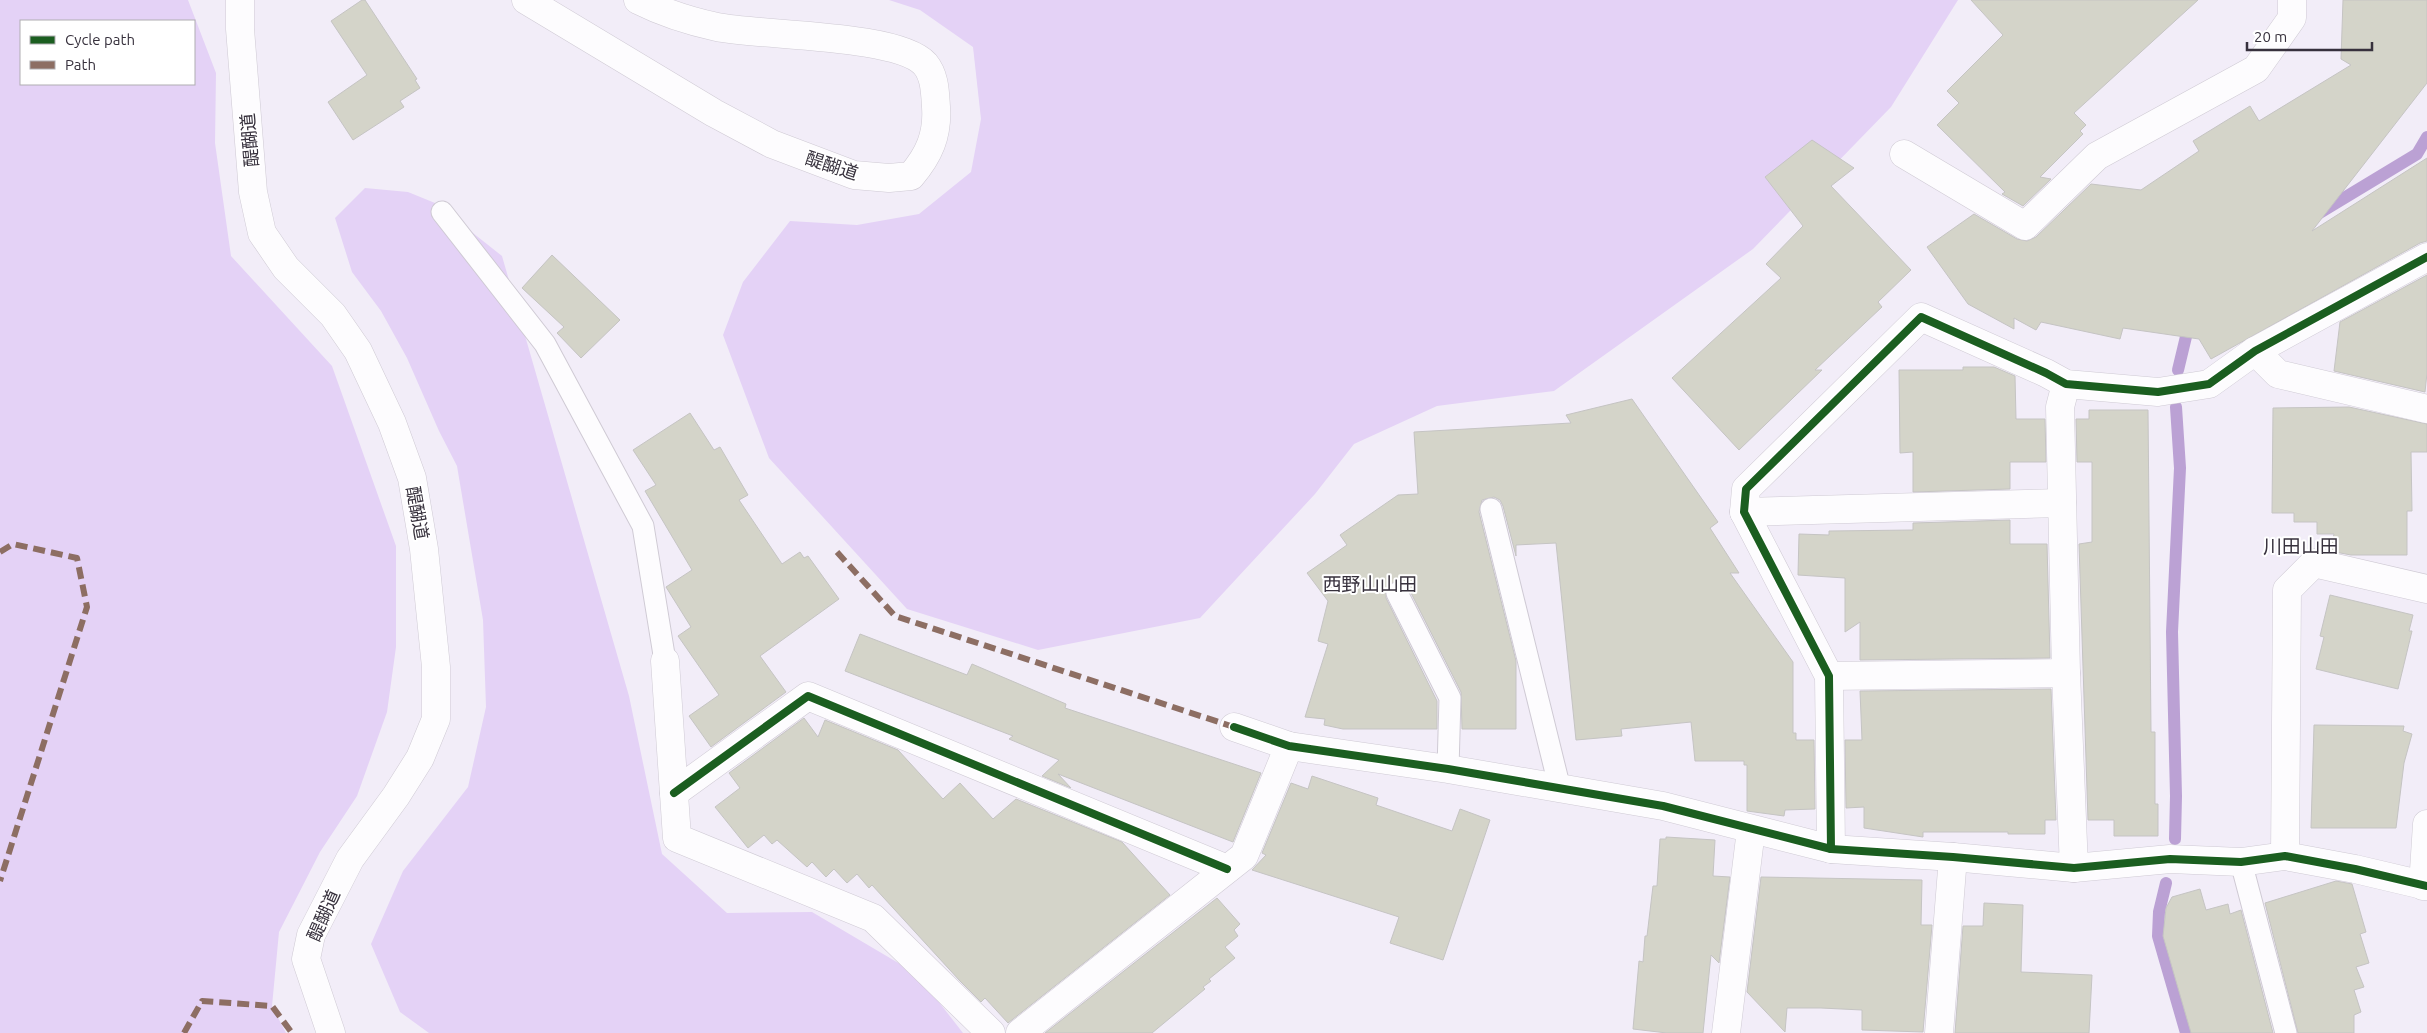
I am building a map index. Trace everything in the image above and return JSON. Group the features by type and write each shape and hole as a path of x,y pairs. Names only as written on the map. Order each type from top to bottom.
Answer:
{"street":[{"name":"醍醐道","path":"240,0 240,29 253,192 262,233 286,268 333,315 358,351 392,423 412,478 424,548 435,657 436,719 420,758 350,859 311,934 306,959 331,1033"},
{"name":"醍醐道","path":"526,0 714,113 772,144 824,165 854,175 889,178 911,176 924,160 934,140 937,120 934,79 924,63 901,51 863,42 719,27 664,13 638,0"},
{"path":"1904,154 2025,226 2098,156 2256,69 2292,18 2292,0"},
{"path":"1831,849 1829,676 1744,512 1746,489 1921,316 2066,384 2158,392 2209,384 2255,351 2427,257"},
{"path":"2255,351 2278,374 2427,408"},
{"path":"2066,384 2060,407 2066,673 2074,868"},
{"path":"1744,512 2062,503"},
{"path":"2285,856 2287,590 2314,563 2427,589"},
{"path":"665,661 677,838 873,918 991,1033"},
{"path":"1829,676 2066,673"},
{"path":"674,793 808,696 1227,869"},
{"path":"1234,727 1289,746 1448,769 1663,806 1831,849 1953,856 2074,868 2170,859 2241,862 2285,856 2355,869 2425,886 2427,824"},
{"path":"1020,1033 1244,856 1289,746"},
{"path":"1730,1033 1726,1033 1751,830"},
{"path":"1939,1033 1953,856"}],"lane":[{"path":"442,212 545,344 642,526 665,661"},
{"path":"1491,509 1560,789"},
{"path":"1397,593 1450,698 1448,769"},
{"path":"2241,862 2286,1033"}],"shaded area":[{"path":"0,0 188,0 216,73 215,143 231,256 332,366 396,546 396,647 387,712 357,796 320,852 279,932 272,1006 286,1033 0,1033"},
{"path":"889,0 1958,0 1891,107 1753,249 1554,391 1437,406 1354,444 1315,494 1200,618 1038,650 907,609 769,458 723,335 743,282 790,221 857,225 919,214 971,172 981,119 973,47 920,10"},
{"path":"365,188 408,192 435,203 502,256 629,696 662,854 727,913 812,912 917,974 963,1033 429,1033 400,1012 371,944 403,871 468,787 486,707 483,620 457,466 439,431 407,358 381,311 352,272 335,218"}],"building":[{"path":"362,0 365,0 417,79 415,80 420,88 400,101 404,107 353,140 328,102 367,75 331,21"},
{"path":"1971,0 2198,0 2074,113 2086,125 2080,131 2083,134 2040,177 2051,179 2023,206 2002,194 2005,192 1937,125 1959,103 1947,91 2003,35"},
{"path":"2343,0 2427,0 2427,83 2312,231 2427,158 2427,241 2420,243 2211,359 2199,339 2123,328 2120,339 2041,322 2036,330 2014,318 2014,329 1968,304 1927,247 1974,214 2017,239 2027,241 2036,237 2091,184 2141,190 2199,151 2193,141 2250,106 2259,121 2351,65 2341,59"},
{"path":"1812,140 1854,168 1831,186 1911,270 1878,302 1882,307 1815,370 1822,370 1739,450 1672,378 1781,278 1766,264 1803,226 1765,177"},
{"path":"552,255 620,320 581,358 557,333 564,327 522,288"},
{"path":"2427,275 2427,373 2425,392 2334,371 2340,322"},
{"path":"1963,367 1994,367 2015,376 2016,419 2045,419 2046,462 2010,462 2010,489 1913,492 1913,452 1900,453 1899,370 1963,370"},
{"path":"1632,399 1718,522 1710,528 1739,573 1730,573 1793,662 1793,733 1796,733 1796,740 1814,740 1815,809 1785,810 1784,816 1747,811 1747,765 1744,765 1744,761 1695,761 1691,722 1621,729 1622,736 1576,740 1556,543 1516,545 1516,556 1503,506 1500,500 1494,497 1482,500 1479,512 1516,661 1516,729 1462,729 1461,692 1408,587 1398,581 1387,586 1386,598 1437,701 1437,729 1343,729 1324,725 1325,719 1305,717 1328,644 1318,641 1328,601 1307,573 1347,545 1340,535 1398,495 1418,494 1414,432 1571,423 1566,415"},
{"path":"2349,407 2427,424 2427,452 2411,452 2412,511 2407,511 2407,555 2351,555 2330,551 2334,534 2317,534 2317,522 2294,522 2294,513 2272,513 2273,408"},
{"path":"2089,410 2148,410 2151,732 2155,732 2155,804 2158,804 2158,836 2114,836 2114,820 2088,820 2079,544 2092,542 2092,462 2077,462 2076,419 2089,419"},
{"path":"690,413 714,450 720,447 748,495 739,500 782,564 800,552 804,558 808,556 839,599 760,656 786,692 711,747 689,716 719,695 678,636 691,627 666,587 692,570 645,491 656,485 633,450"},
{"path":"2010,520 2010,544 2047,544 2050,658 1860,660 1860,622 1845,632 1845,578 1798,575 1799,534 1829,535 1829,531 1913,530 1913,523"},
{"path":"2330,595 2413,615 2409,631 2412,631 2398,689 2316,669 2324,637 2320,636"},
{"path":"860,634 967,675 972,664 1066,704 1065,708 1261,773 1233,842 1058,774 1071,788 1042,776 1059,760 1009,739 1013,736 845,671"},
{"path":"2051,689 2056,820 2045,820 2045,834 1923,832 1923,837 1864,828 1864,807 1846,808 1845,740 1862,740 1860,691"},
{"path":"804,718 818,737 825,720 898,750 943,799 960,783 993,819 1016,799 1122,842 1170,895 1008,1023 985,998 981,1002 960,981 872,885 869,888 857,874 847,883 834,869 826,877 812,862 807,867 777,840 772,844 764,835 748,848 715,807 740,788 729,773"},
{"path":"2314,725 2404,726 2403,731 2412,734 2404,763 2396,828 2311,828"},
{"path":"1312,776 1378,798 1376,805 1452,831 1460,809 1490,820 1443,960 1390,943 1399,917 1252,870 1266,855 1262,853 1291,783 1308,789"},
{"path":"1666,837 1715,840 1713,876 1730,877 1719,963 1711,955 1703,1033 1667,1033 1633,1029 1639,961 1643,962 1653,886 1657,886 1660,839 1666,839"},
{"path":"1761,877 1922,880 1921,925 1932,925 1923,1032 1862,1030 1862,1010 1787,1008 1785,1032 1747,992"},
{"path":"2336,881 2352,884 2366,932 2360,934 2369,963 2356,967 2364,987 2354,990 2361,1012 2354,1015 2354,1033 2298,1033 2265,903"},
{"path":"2200,889 2206,910 2228,904 2230,914 2241,910 2273,1033 2191,1033 2163,936 2166,908 2172,897"},
{"path":"1217,898 1240,924 1234,930 1238,936 1225,947 1235,958 1209,979 1211,981 1203,987 1205,989 1152,1033 1045,1033"},
{"path":"1984,903 2023,905 2021,972 2092,975 2089,1033 1955,1033 1963,926 1983,926"}],"waterway":[{"path":"2316,215 2417,154 2427,137"},
{"path":"2178,370 2190,320"},
{"path":"2175,839 2176,796 2172,632 2180,468 2176,407"},
{"path":"2166,883 2159,912 2158,936 2186,1033"}],"marked path":[{"path":"0,552 13,544 77,558 87,607 0,881"},
{"path":"837,552 895,616 1234,727"},
{"path":"184,1033 202,1001 272,1006 292,1033"}],"cycle path":[{"path":"1831,849 1829,676 1744,512 1746,489 1921,317 2046,373 2066,384 2158,392 2209,384 2255,351 2427,257"},
{"path":"674,793 808,696 1227,869"},
{"path":"1234,727 1289,746 1448,769 1663,806 1831,849 1953,857 2074,868 2170,859 2241,862 2285,856 2355,869 2427,886"}],"district":[{"name":"川田山田","path":"2301,546"},
{"name":"西野山山田","path":"1370,584"}]}
